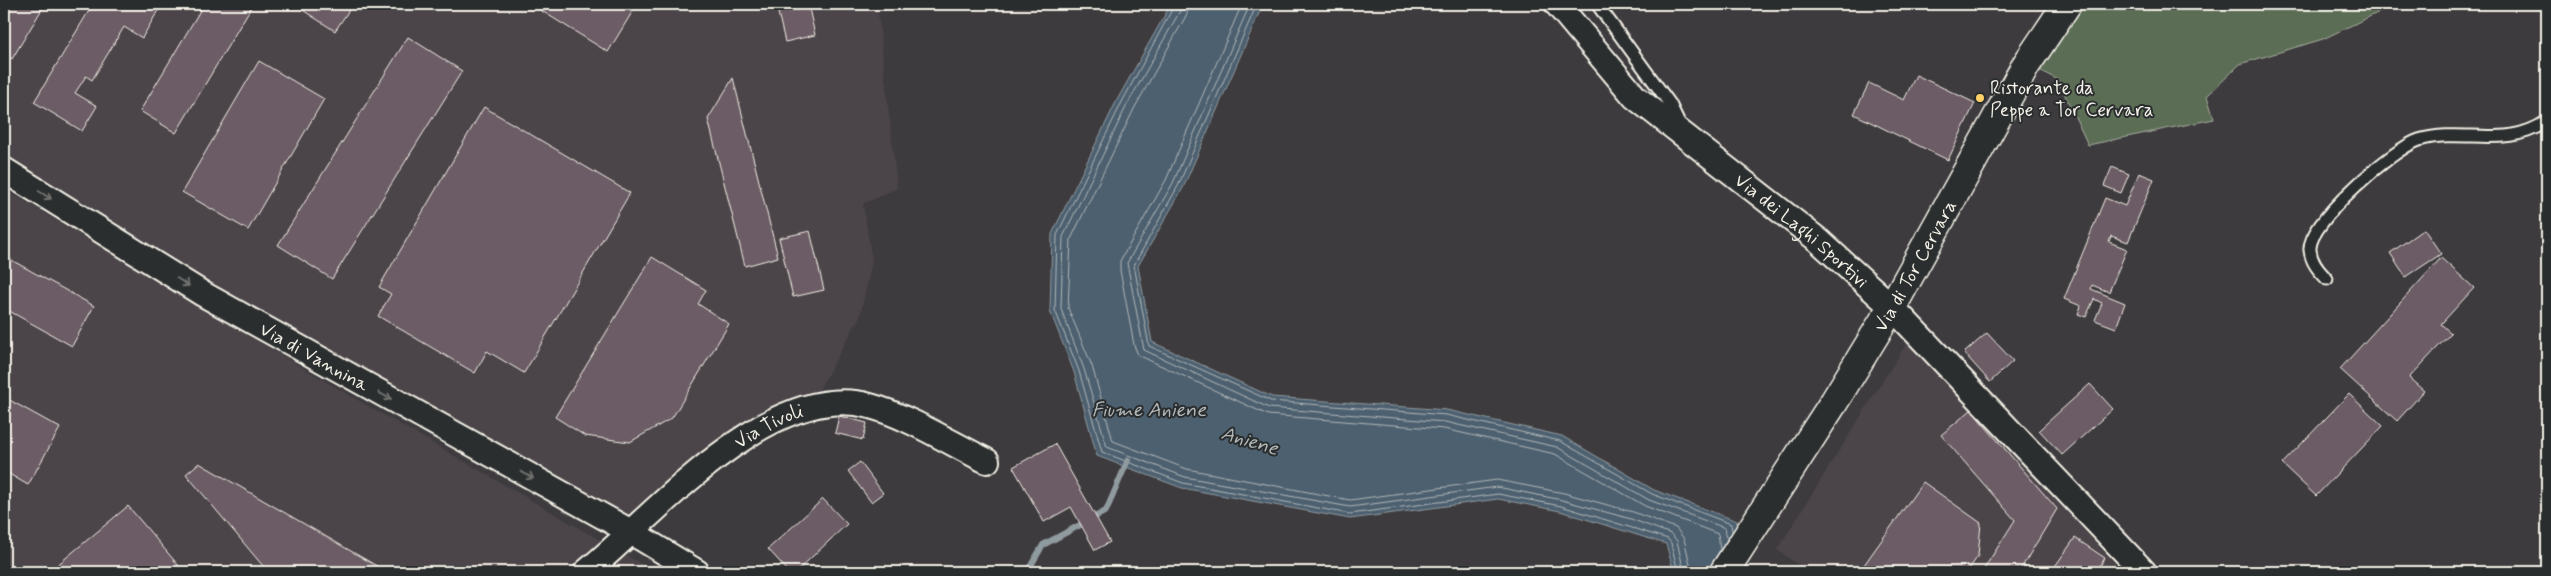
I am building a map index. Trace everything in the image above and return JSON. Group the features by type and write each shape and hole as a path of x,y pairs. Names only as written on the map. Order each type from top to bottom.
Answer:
{"street":[{"name":"Via dei Laghi Sportivi","path":"1557,4 1635,97 1818,240 1892,307 2144,572"},
{"name":"Via di Tor Cervara","path":"1724,572 1892,307 2026,65 2067,4"},
{"name":"Via di Vannina","path":"4,170 203,294 631,532 696,572"},
{"name":"Via Tivoli","path":"586,572 702,467 772,422 806,408 840,404 869,405 897,416 987,461"}],"lane":[{"path":"1597,4 1670,104 1684,134"},
{"path":"2326,279 2312,259 2309,249 2312,235 2344,199 2397,151 2416,141 2439,135 2508,137 2526,133 2547,121"}],"shaded area":[{"path":"4,4 877,4 897,188 863,204 872,261 860,316 816,395 628,522 217,291 4,157"},
{"path":"4,189 330,384 655,572 4,572"},
{"path":"1908,341 2123,572 1809,572 1777,550"}],"green space":[{"path":"2079,4 2396,4 2323,39 2240,64 2207,96 2214,119 2088,145 2058,80 2041,71 2035,64"}],"water":[{"name":"Fiume Aniene","path":"1171,4 1263,4 1183,188 1138,266 1152,342 1272,397 1447,410 1562,436 1654,490 1737,521 1740,567 1746,572 1674,572 1666,544 1560,511 1498,499 1350,519 1182,488 1097,456 1074,372 1050,311 1052,234 1117,100"}],"building":[{"path":"4,4 45,4 12,59 6,54 4,58"},
{"path":"93,4 162,4 142,38 124,27 92,80 86,76 75,93 97,106 82,131 34,102"},
{"path":"204,4 253,4 176,133 140,111"},
{"path":"300,4 353,4 335,31 298,7"},
{"path":"540,4 637,4 608,52 537,8"},
{"path":"776,4 808,4 815,35 785,42"},
{"path":"408,37 462,71 332,279 278,245"},
{"path":"259,61 324,99 248,230 182,192"},
{"path":"1916,75 1975,103 1948,160 1854,114 1869,83 1904,100"},
{"path":"733,78 778,257 745,266 708,119"},
{"path":"484,107 630,193 524,373 487,351 475,373 378,316 391,294 379,287"},
{"path":"2112,167 2129,174 2121,193 2104,186"},
{"path":"2139,173 2154,179 2128,242 2111,236 2109,242 2127,249 2109,292 2092,285 2091,289 2125,303 2116,328 2095,320 2102,303 2094,299 2086,317 2078,314 2081,306 2064,299 2105,198 2125,206"},
{"path":"2424,229 2441,254 2406,277 2390,253"},
{"path":"810,231 824,290 793,297 779,238"},
{"path":"4,256 94,306 72,346 4,308"},
{"path":"652,257 706,290 698,304 729,324 672,418 630,442 585,436 555,417"},
{"path":"2441,258 2474,288 2441,324 2451,333 2409,378 2424,391 2397,421 2340,369"},
{"path":"1987,333 2013,361 1990,382 1964,353"},
{"path":"2090,384 2113,409 2062,455 2039,430"},
{"path":"2349,394 2383,426 2316,496 2282,464"},
{"path":"4,397 60,428 28,485 4,471"},
{"path":"1971,410 2057,509 2019,572 1982,572 2015,520 1941,435"},
{"path":"839,416 867,423 863,440 835,433"},
{"path":"1055,444 1110,542 1095,550 1071,507 1044,522 1013,467"},
{"path":"860,462 883,493 871,502 848,471"},
{"path":"199,463 387,572 268,572 186,474"},
{"path":"1923,482 1981,523 1978,556 1967,572 1859,572"},
{"path":"823,499 847,524 796,572 789,572 768,549"},
{"path":"128,506 184,572 49,572"},
{"path":"2075,538 2105,558 2096,572 2051,572"}],"waterway":[{"path":"1027,572 1043,545 1106,511 1128,460"}],"place":[{"name":"Ristorante da Peppe a Tor Cervara","path":"1980,98"}],"water label":[{"name":"Aniene","path":"1250,440"}]}
